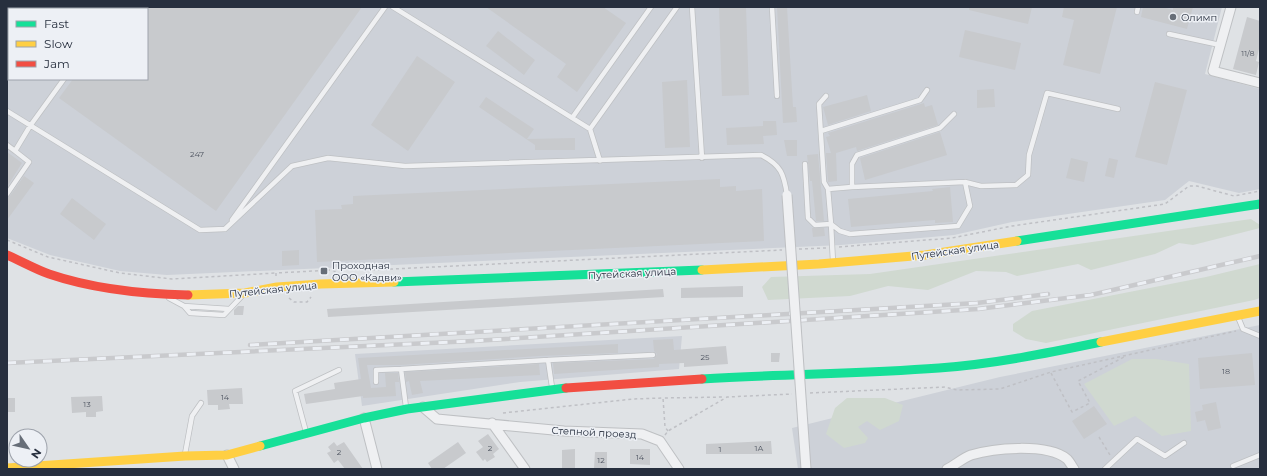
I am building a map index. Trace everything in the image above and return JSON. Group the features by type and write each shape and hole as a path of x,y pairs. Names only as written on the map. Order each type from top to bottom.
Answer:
{"main road":[{"name":"Путейская улица","path":"8,257 49,274 102,287 160,294 199,295 245,293 277,287 321,284 566,276 834,263 925,255 1260,204"},
{"path":"7,468 108,465 185,456 227,456 364,418 407,409 552,389 781,374 940,368 1020,358 1260,312"}],"street":[{"path":"1231,7 1213,71 1260,83"},
{"path":"787,195 806,469"},
{"name":"Степной проезд","path":"423,407 437,419 564,431 642,434 660,441"},
{"path":"364,418 377,469"},
{"path":"492,423 525,469"},
{"path":"660,441 679,469"},
{"path":"947,469 971,455 1004,449 1035,448 1049,450 1067,459 1074,469"},
{"path":"227,456 234,469"}],"lane":[{"path":"225,229 385,7"},
{"path":"393,7 590,129 600,161"},
{"path":"572,118 651,7"},
{"path":"590,129 677,7"},
{"path":"692,7 702,158"},
{"path":"772,7 777,96"},
{"path":"1169,34 1220,45"},
{"path":"15,151 30,126 63,80"},
{"path":"821,131 920,100 927,90"},
{"path":"828,189 965,182 981,186 1016,185 1028,175 1029,155 1047,93 1118,109"},
{"path":"826,96 819,104 824,182 828,189 834,263"},
{"path":"7,111 200,230 225,229 292,166 328,158 405,166 761,155 774,161 780,169 785,179 787,195"},
{"path":"852,187 852,164 857,155 940,128 954,114"},
{"path":"7,145 30,162 7,194"},
{"path":"805,164 808,218 815,225 831,224 840,231 850,234 958,226 970,206 965,182"},
{"path":"160,294 184,306 230,309 245,293"},
{"path":"1237,316 1242,329 1260,336"},
{"path":"376,382 376,370 653,354"},
{"path":"548,360 552,389"},
{"path":"401,369 407,409"},
{"path":"307,433 295,391 339,370"},
{"path":"185,456 192,416 201,403"},
{"path":"1105,469 1114,462 1137,438 1165,456 1184,443"},
{"path":"1233,466 1260,455"}],"path":[{"path":"793,250 952,238 1012,226 1165,204 1189,186 1197,186 1234,196 1260,191"},
{"path":"7,240 48,257 120,273 172,279 276,273"},
{"path":"368,270 786,250"},
{"path":"318,271 332,270 337,272"},
{"path":"289,298 294,302 307,302 311,297"},
{"path":"805,394 945,387 957,390 1000,389 1051,372 1242,329"},
{"path":"1051,372 1072,412 1090,403 1078,381 1130,354"},
{"path":"503,413 633,399 797,394"},
{"path":"660,441 668,431 727,397"},
{"path":"663,398 665,427 668,431"},
{"path":"1099,437 1114,462"}],"shaded area":[{"path":"7,7 1222,7 1205,74 1260,89 1260,189 1239,193 1189,181 1165,200 1012,222 954,235 841,245 167,275 120,271 50,255 7,238"},
{"path":"1251,219 1260,225 1260,228 1193,245 1179,243 1155,254 1091,270 1078,264 1017,276 1006,272 976,271 928,290 888,286 850,296 768,300 762,287 771,277 870,274"},
{"path":"1260,264 1260,298 1254,300 1046,343 1026,339 1013,331 1013,324 1032,311 1206,277"},
{"path":"1260,325 1260,469 798,469 792,428 1000,377"},
{"path":"682,336 679,369 520,382 362,406 355,354"},
{"path":"1132,359 1156,359 1189,364 1191,431 1162,436 1135,416 1114,426 1084,384"},
{"path":"847,398 885,398 903,405 899,421 880,430 867,421 858,427 868,438 865,443 844,448 826,434 835,408"}],"building":[{"path":"362,7 216,211 59,98 72,80 148,80 147,8"},
{"path":"486,7 603,7 626,23 577,92 557,77 566,64"},
{"path":"719,7 746,7 749,95 722,96"},
{"path":"777,7 787,7 793,107 796,107 797,122 783,123"},
{"path":"969,7 1032,7 1028,24 969,10"},
{"path":"1064,7 1117,7 1100,74 1063,65 1074,20 1062,17"},
{"path":"1143,7 1162,7 1173,10 1173,7 1193,7 1187,29 1141,17"},
{"path":"1247,17 1260,21 1260,45 1256,61 1259,62 1256,75 1233,69"},
{"path":"965,30 1021,43 1015,70 959,57"},
{"path":"498,31 535,60 524,75 486,46"},
{"path":"417,56 455,82 408,151 371,125"},
{"path":"687,80 690,147 665,148 662,82"},
{"path":"1155,82 1187,90 1167,165 1135,157"},
{"path":"994,89 995,107 977,108 977,90"},
{"path":"867,95 871,111 828,125 823,107"},
{"path":"486,97 534,129 527,139 575,138 575,150 535,150 535,145 479,107"},
{"path":"924,103 925,107 932,105 938,125 857,151 856,147 836,153 837,181 828,182 826,153 831,153 826,137 830,136 828,133"},
{"path":"763,121 776,121 777,135 763,136 764,144 727,145 726,128 763,126"},
{"path":"940,132 947,155 865,180 860,158"},
{"path":"784,140 797,140 797,156 787,156"},
{"path":"7,152 22,163 7,187"},
{"path":"818,154 824,221 816,221 812,181 810,181 807,155"},
{"path":"1071,158 1088,162 1084,182 1066,178"},
{"path":"1109,158 1118,160 1114,178 1105,176"},
{"path":"24,176 34,183 7,220 7,198"},
{"path":"720,179 720,187 736,186 736,191 762,189 764,241 317,262 315,210 342,209 341,205 353,204 353,196"},
{"path":"950,187 953,222 935,223 935,220 851,227 848,199 933,191 932,189"},
{"path":"72,198 106,224 94,240 60,214"},
{"path":"812,228 824,228 825,236 813,237"},
{"path":"299,250 299,265 282,266 282,251"},
{"path":"743,286 743,297 681,298 681,288"},
{"path":"663,289 664,297 328,317 327,309"},
{"path":"238,306 244,306 243,315 234,315 234,310"},
{"path":"673,339 674,350 726,346 728,364 684,367 684,363 659,364 659,367 554,374 553,363 654,359 657,354 654,351 653,340"},
{"path":"618,344 618,353 539,356 401,365 367,365 371,388 386,387 385,373 398,373 399,382 395,382 396,396 363,398 363,396 306,404 304,394 335,389 334,383 361,379 358,358"},
{"path":"771,353 780,353 779,362 771,362"},
{"path":"1252,353 1255,385 1200,389 1198,358"},
{"path":"539,364 540,375 420,381 423,393 412,395 409,381 406,382 405,372"},
{"path":"242,388 243,404 229,404 230,409 218,410 218,405 208,405 207,390"},
{"path":"102,396 103,411 96,412 96,417 86,417 86,412 72,413 71,397"},
{"path":"7,398 15,398 15,412 7,412"},
{"path":"1216,402 1221,428 1208,431 1205,420 1197,422 1195,412 1203,410 1202,405"},
{"path":"1094,406 1107,424 1084,439 1072,421"},
{"path":"488,434 499,449 493,454 495,457 487,462 485,459 483,461 476,452 483,447 478,441"},
{"path":"771,441 772,454 706,454 706,444"},
{"path":"334,442 337,446 344,442 363,469 345,469 338,460 334,463 327,453 331,451 328,447"},
{"path":"458,442 466,453 443,469 432,469 428,463"},
{"path":"575,449 575,468 562,468 562,450"},
{"path":"630,449 650,449 650,465 630,464"},
{"path":"595,452 607,452 607,468 594,468"}],"railway":[{"path":"7,363 473,341 978,309 1091,295 1260,256"},
{"path":"250,345 977,303 1048,294"}],"traffic: fast":[{"path":"1017,241 1260,204"},
{"path":"394,282 702,270"},
{"path":"702,379 880,372 960,366 1021,358 1101,342"},
{"path":"260,446 364,418 407,409 566,388"}],"traffic: slow":[{"path":"702,270 819,264 925,255 1017,241"},
{"path":"188,295 245,293 277,287 321,284 394,282"},
{"path":"1101,342 1260,311"},
{"path":"7,468 185,456 227,455 260,446"}],"traffic: jam":[{"path":"7,255 49,274 100,287 135,292 188,295"},
{"path":"566,388 702,379"}],"place":[{"name":"Олимп","path":"1173,17"},
{"name":"Проходная ООО «Кадви»","path":"324,271"}]}
